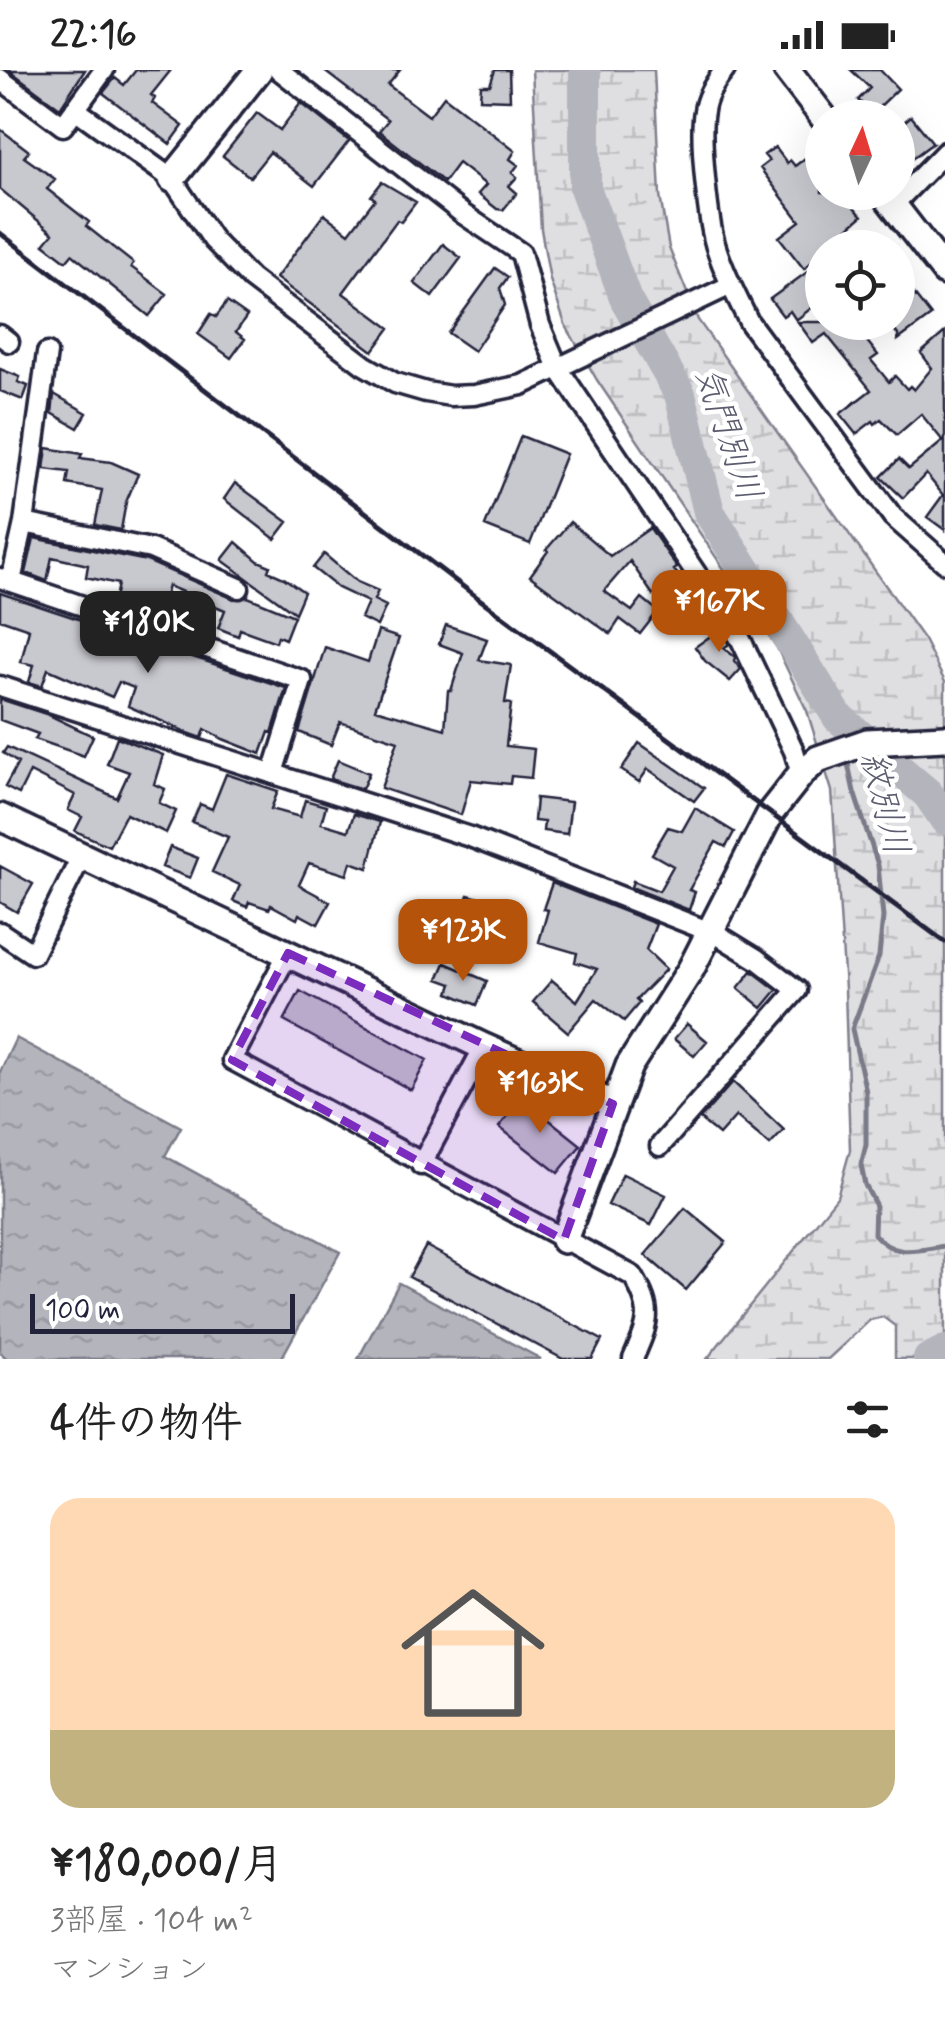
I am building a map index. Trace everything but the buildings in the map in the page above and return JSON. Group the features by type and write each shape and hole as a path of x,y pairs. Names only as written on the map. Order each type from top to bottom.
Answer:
{"street":[{"path":"0,79 64,126 104,70"},
{"path":"172,179 259,70"},
{"path":"279,70 463,214 520,253 540,325 558,368 742,640 794,751 809,767"},
{"path":"725,70 709,91 703,114 715,248 731,285 749,322 893,517 945,563"},
{"path":"787,70 810,100"},
{"path":"75,109 172,179 214,240 250,279 364,365 395,383 452,396 522,385 731,285"},
{"path":"915,177 945,152"},
{"path":"897,210 945,272"},
{"path":"47,354 24,524 6,579 302,680 273,773"},
{"path":"24,524 151,549 239,588"},
{"path":"0,686 470,837 709,931 758,960 796,990 660,1146"},
{"path":"564,1240 629,1066 690,969 771,812 809,767 868,742 945,738"},
{"path":"0,817 484,1047 613,1104"},
{"path":"0,932 32,954 82,856"},
{"path":"288,953 232,1060 633,1276 648,1301 648,1325 633,1359"},
{"path":"422,1165 484,1047"}],"highlighted area":[{"path":"288,953 613,1104 564,1240 232,1060"}],"green space":[{"path":"532,70 654,70 660,196 669,248 698,320 924,640 945,682 945,1359 895,1359 895,1326 883,1317 870,1320 828,1359 707,1359 837,1197 850,1150 845,989 832,791 807,711 777,648 597,380 565,324 550,280 541,229"}],"water":[{"path":"16,1038 181,1127 165,1156 340,1252 281,1359 7,1359 0,1352 0,1072"},
{"path":"399,1283 541,1359 358,1359"}],"waterway":[{"name":"気門別川","path":"585,70 585,188 626,300 680,394 709,512 838,717 928,794 945,819"},
{"name":"紋別川","path":"838,717 844,743"},
{"name":"紋別川","path":"847,759 878,865 883,917 879,956 852,1029 866,1092 866,1145 861,1165 875,1204 874,1234 898,1250 945,1246"},
{"name":"気門別川","path":"929,1359 945,1351"}],"railway":[{"path":"0,233 478,598 945,942"}]}
